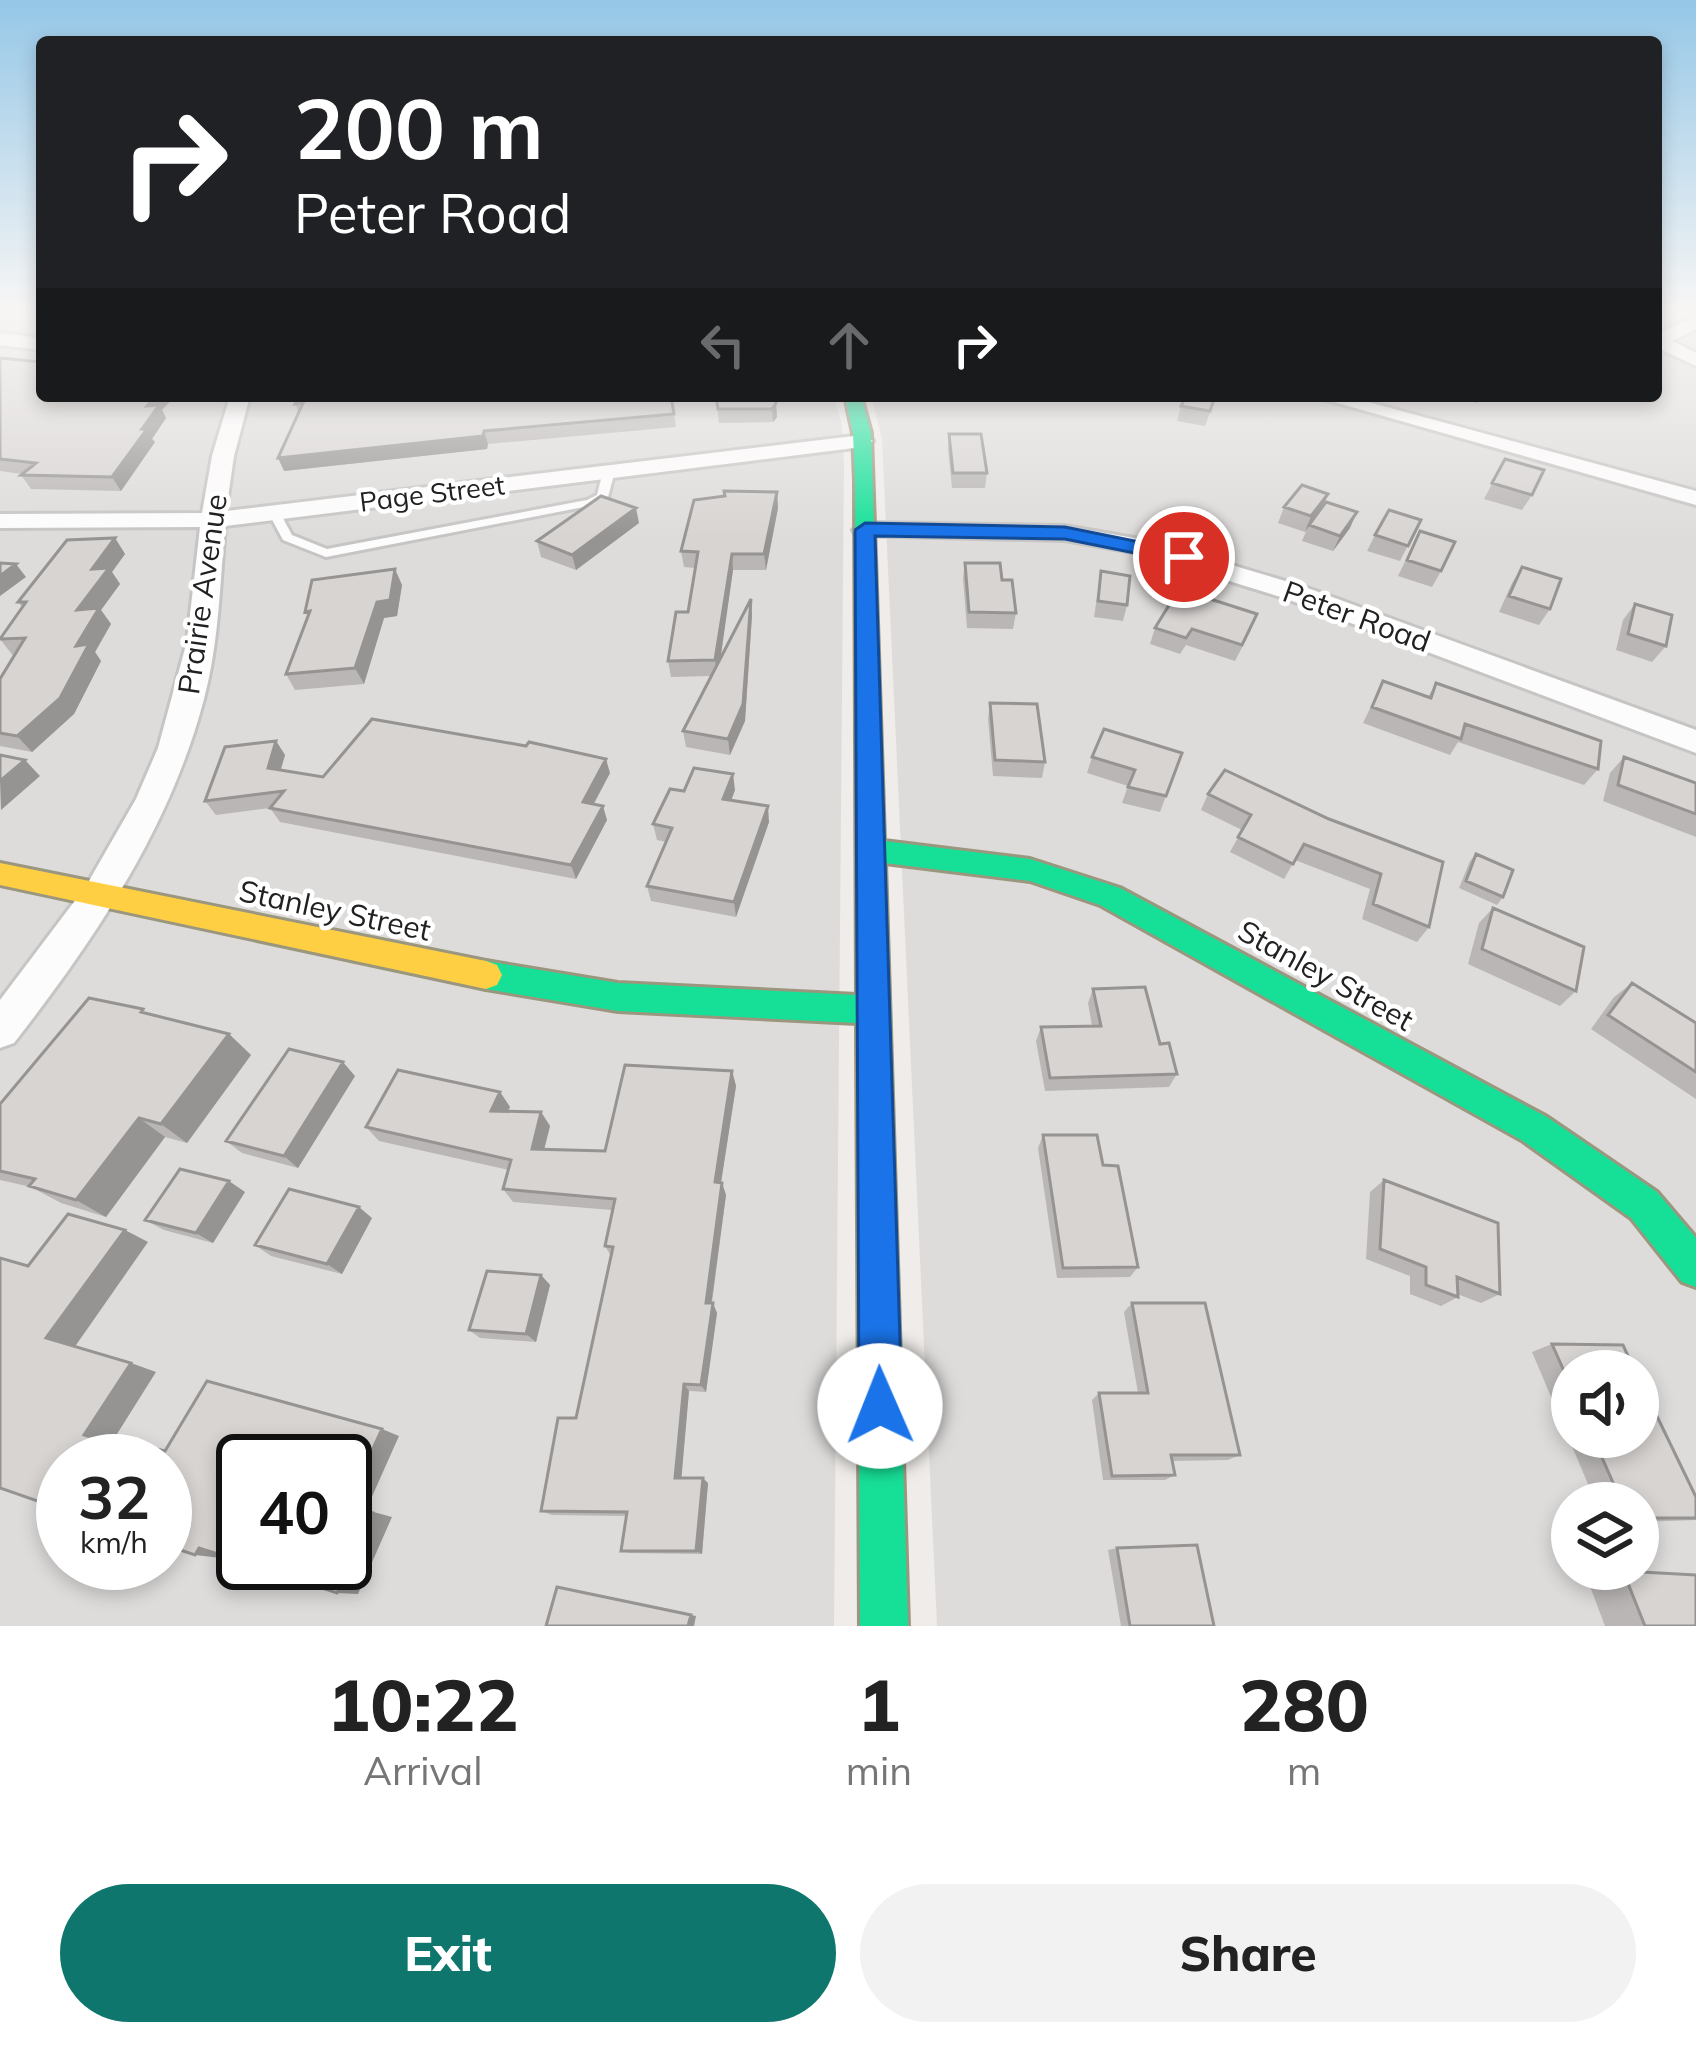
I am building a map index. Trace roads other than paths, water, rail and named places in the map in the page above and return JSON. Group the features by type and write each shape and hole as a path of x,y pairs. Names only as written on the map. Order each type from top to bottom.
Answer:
{"street":[{"name":"Prairie Avenue","path":"0,1030 101,894 146,811 192,687 218,481 238,402"},
{"path":"854,402 862,441 865,530 884,1626"},
{"path":"1345,402 1696,498"},
{"name":"Page Street","path":"0,521 98,525 213,520 862,441"},
{"name":"Peter Road","path":"865,530 1065,533 1142,546 1293,592 1696,742"},
{"name":"Stanley Street","path":"871,850 1030,870 1130,907 1535,1129 1644,1205 1696,1268"},
{"name":"Stanley Street","path":"0,874 518,982 618,997 873,1010"}],"lane":[{"path":"274,512 287,537 326,553 590,503 602,497 609,471"}]}
